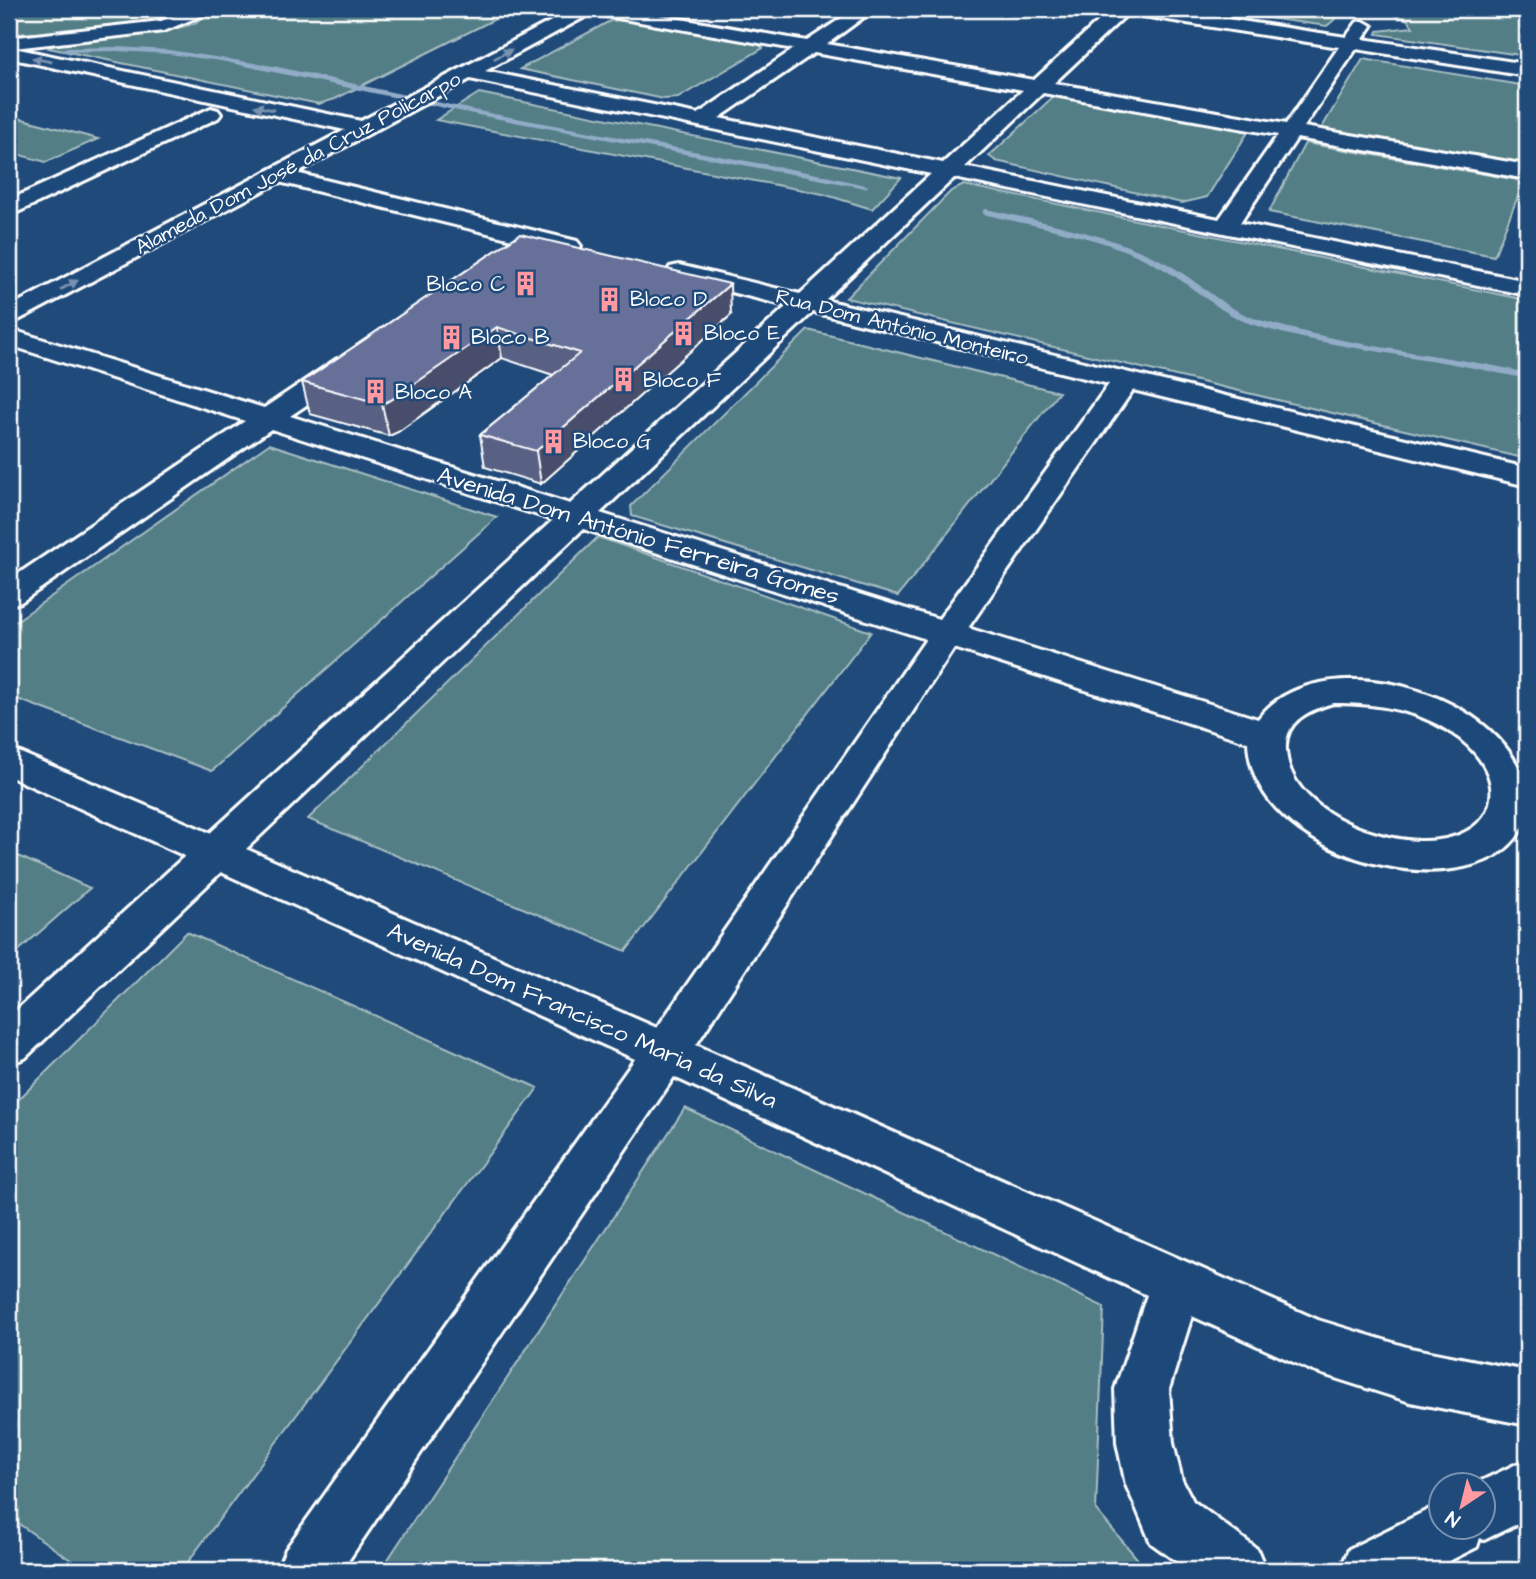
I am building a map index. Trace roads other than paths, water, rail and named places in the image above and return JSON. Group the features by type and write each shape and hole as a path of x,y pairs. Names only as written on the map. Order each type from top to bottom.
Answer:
{"street":[{"path":"9,43 164,26 208,9"},
{"path":"511,28 548,9"},
{"name":"Alameda Dom José da Cruz Policarpo","path":"335,132 365,128 587,9"},
{"path":"594,9 1527,172"},
{"path":"702,120 866,9"},
{"path":"9,1045 1122,9"},
{"path":"1130,9 1527,70"},
{"path":"1226,226 1349,43 1369,19"},
{"path":"9,52 335,132"},
{"path":"9,69 305,135 335,132"},
{"path":"467,73 1527,288"},
{"name":"Alameda Dom José da Cruz Policarpo","path":"9,317 278,175 335,132 364,104"},
{"path":"9,209 211,114"},
{"name":"Alameda Dom José da Cruz Policarpo","path":"243,167 305,135"},
{"path":"278,175 587,250"},
{"path":"9,183 45,192"},
{"path":"502,258 533,237"},
{"name":"Rua Dom António Monteiro","path":"654,267 1527,477"},
{"name":"Avenida Dom António Ferreira Gomes","path":"9,337 1268,735"},
{"path":"9,595 369,350"},
{"path":"307,1570 666,1052 947,633 1125,381"},
{"path":"1368,691 1406,698 1442,711 1474,731 1499,755 1513,781 1514,809 1501,833 1473,849 1434,856 1391,852 1346,839 1309,817 1282,790 1268,762 1268,735 1280,715 1303,700 1323,694 1368,691"},
{"name":"Avenida Dom Francisco Maria da Silva","path":"9,761 666,1052 1313,1345 1410,1375 1527,1398"},
{"path":"1165,1280 1142,1389 1145,1443 1155,1485 1172,1522 1236,1570"},
{"path":"1498,1503 1527,1488"},
{"path":"1370,1570 1430,1540"}],"waterway":[{"path":"64,50 117,49 221,59 478,113 865,186"},
{"path":"986,212 1075,232 1140,253 1172,270 1229,311 1255,322 1322,339 1527,376"}],"place":[{"name":"Bloco C","path":"525,284"},
{"name":"Bloco D","path":"610,299"},
{"name":"Bloco E","path":"684,333"},
{"name":"Bloco B","path":"451,337"},
{"name":"Bloco F","path":"623,380"},
{"name":"Bloco A","path":"375,392"},
{"name":"Bloco G","path":"553,441"}]}
